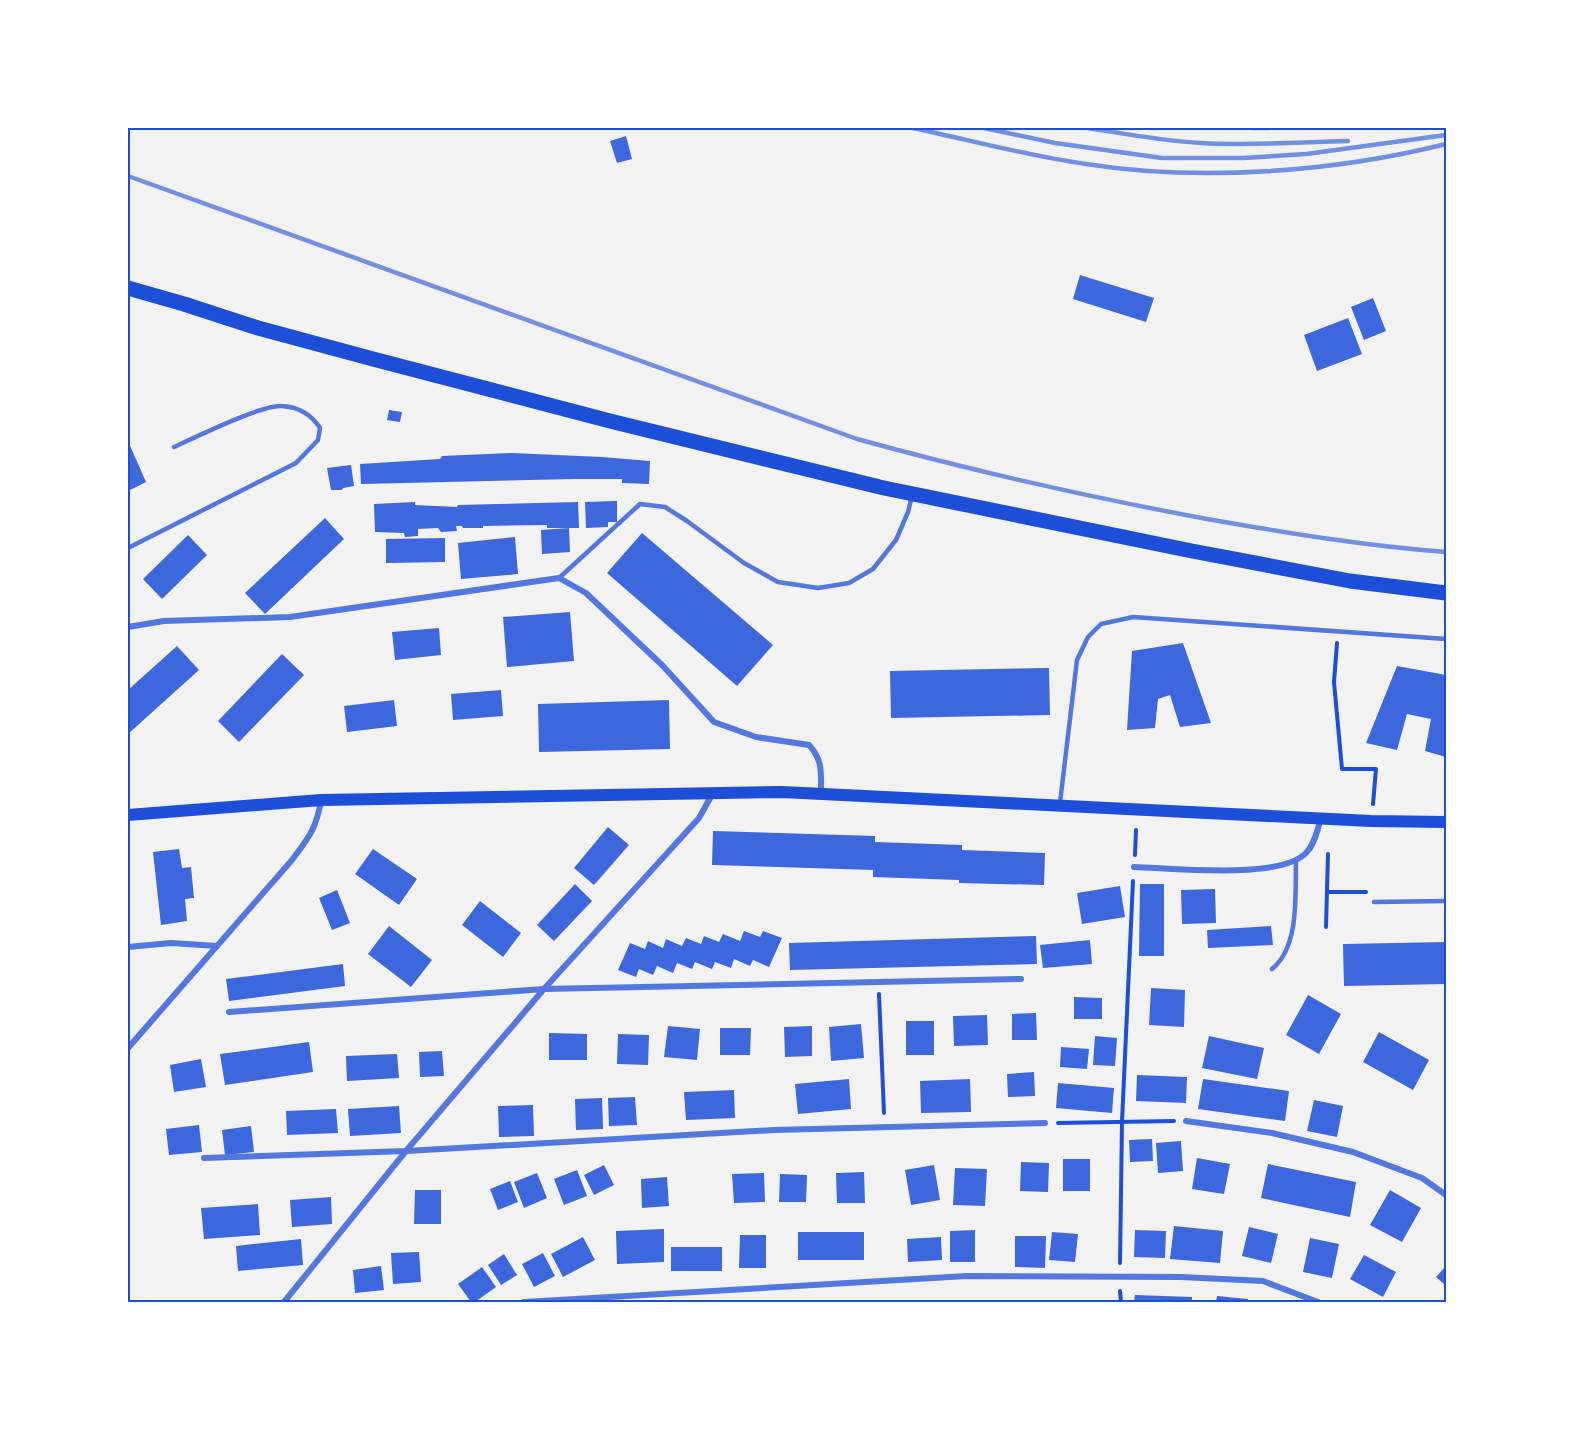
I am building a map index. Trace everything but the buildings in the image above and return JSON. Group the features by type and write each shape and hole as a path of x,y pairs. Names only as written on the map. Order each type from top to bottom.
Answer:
{"main road":[{"path":"128,288 258,328 384,362 621,424 912,494 1350,581 1446,593"},
{"path":"128,815 321,800 821,793 1059,806 1446,822"}],"street":[{"path":"128,627 164,621 290,617 559,578 586,592 663,666 714,722 756,737 809,745 818,755 821,770 821,793"},
{"path":"284,1302 406,1151 544,989 699,818 713,793"},
{"path":"128,1048 292,860 318,821 321,800"},
{"path":"1134,867 1247,870 1279,867 1296,860 1309,850 1321,818"},
{"path":"128,948 171,943 217,946"},
{"path":"229,1012 544,989 1021,979"},
{"path":"1186,1121 1272,1133 1353,1152 1422,1178 1446,1195"},
{"path":"204,1158 406,1151 774,1130 1045,1123"},
{"path":"524,1302 967,1276 1181,1277 1263,1281 1318,1302"}],"lane":[{"path":"128,548 297,463 318,440 320,428 314,418 300,409 280,405 253,413 174,447"},
{"path":"559,578 640,504 665,507 744,563 778,582 818,588 849,583 873,569 896,540 908,512 912,494"},
{"path":"1059,806 1077,660 1088,637 1101,624 1133,617 1446,639"},
{"path":"1272,969 1280,962 1289,943 1294,919 1296,860"},
{"path":"1374,902 1446,901"}],"path":[{"path":"1337,632 1334,682 1342,769 1376,769 1373,804"},
{"path":"1121,1302 1122,1122 1136,830"},
{"path":"1326,927 1328,855"},
{"path":"1327,892 1365,891 1374,902"},
{"path":"878,982 884,1127"},
{"path":"1045,1123 1186,1121"}],"railway":[{"path":"913,128 1064,161 1175,172 1220,173 1313,167 1403,154 1446,144"},
{"path":"984,128 1055,143 1162,158 1244,158 1306,154 1446,135"},
{"path":"1088,128 1159,139 1219,144 1348,141"},
{"path":"1252,128 1270,128"},
{"path":"128,176 857,439 988,473 1163,511 1326,538 1446,552"}]}
